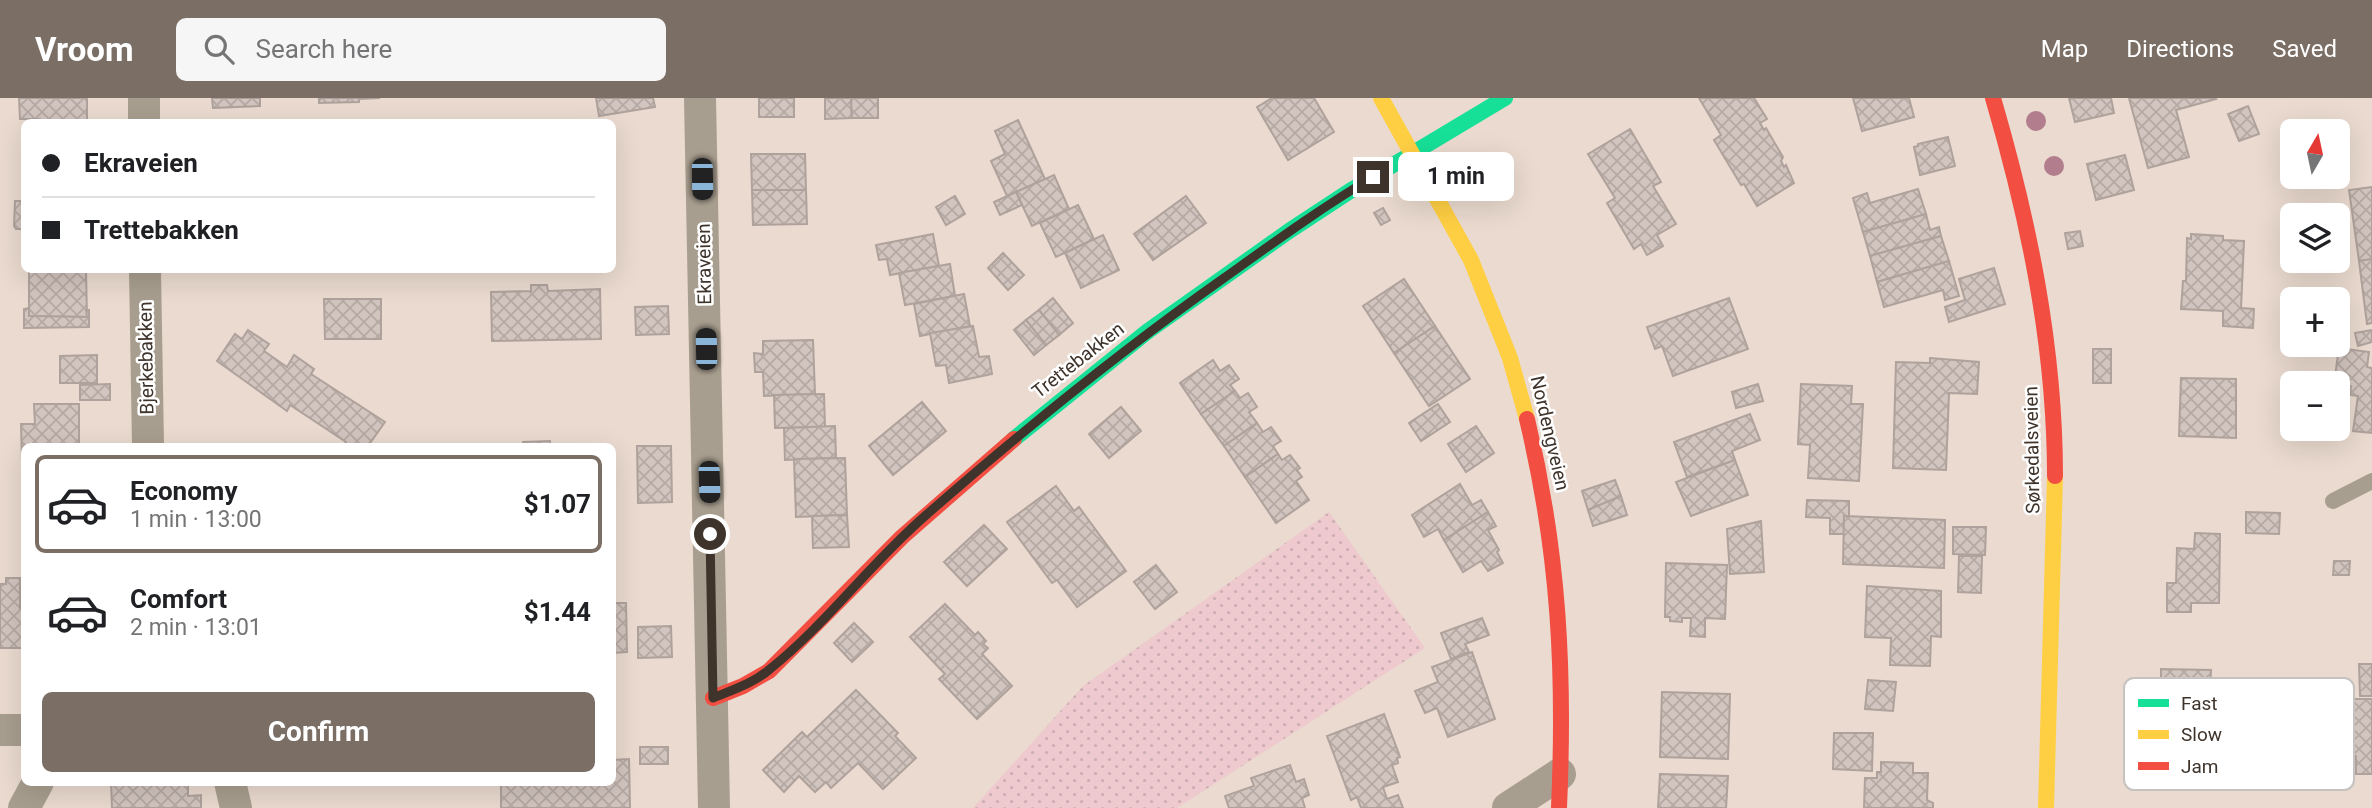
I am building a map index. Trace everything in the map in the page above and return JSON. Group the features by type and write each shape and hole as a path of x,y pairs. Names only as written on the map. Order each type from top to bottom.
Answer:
{"street":[{"path":"144,98 144,119"},
{"name":"Ekraveien","path":"701,98 714,808"},
{"name":"Nordengveien","path":"1381,98 1452,219 1508,351 1523,399 1546,510 1555,572 1562,675 1559,808"},
{"name":"Trettebakken","path":"713,698 743,686 769,671 902,537 1045,412 1148,331 1289,231 1505,98"},
{"name":"Sørkedalsveien","path":"1993,98 2032,248 2053,399 2054,554 2046,808"},
{"name":"Bjerkebakken","path":"145,273 148,443"},
{"path":"0,730 21,730"},
{"path":"1508,808 1560,774"},
{"path":"24,808 36,786"},
{"path":"231,786 236,808"}],"lane":[{"path":"2333,501 2372,481"}],"shaded area":[{"path":"1329,512 1425,648 1177,808 973,808 1083,686"}],"building":[{"path":"19,98 87,98 87,119 20,119"},
{"path":"212,98 260,98 260,106 213,108"},
{"path":"319,98 380,98 359,99 359,102 319,103"},
{"path":"596,98 653,98 655,107 599,116"},
{"path":"759,98 794,98 794,117 759,117"},
{"path":"825,98 851,98 852,118 825,119"},
{"path":"851,98 878,98 878,118 852,118"},
{"path":"1272,98 1314,98 1334,132 1288,160 1257,107"},
{"path":"1699,98 1754,98 1767,119 1760,123 1764,130 1766,128 1783,157 1781,161 1784,167 1786,165 1794,183 1757,206 1714,140 1721,135"},
{"path":"1853,98 1909,98 1914,117 1862,131"},
{"path":"2069,98 2111,98 2114,113 2075,122"},
{"path":"2129,98 2216,99 2176,110 2189,157 2148,168"},
{"path":"2248,106 2259,134 2239,141 2228,114"},
{"path":"1018,120 1045,179 1007,196 991,161 1005,154 995,131"},
{"path":"1630,129 1661,182 1653,186 1676,224 1657,235 1663,246 1647,255 1641,244 1634,249 1607,203 1615,198 1588,154"},
{"path":"1948,137 1955,166 1920,175 1914,147"},
{"path":"751,154 805,154 806,190 752,190"},
{"path":"2125,155 2134,190 2096,200 2087,164"},
{"path":"1054,175 1069,209 1032,226 1016,192"},
{"path":"2372,187 2372,259 2359,261 2349,190"},
{"path":"1918,189 1926,214 1863,232 1853,198 1867,193 1870,203"},
{"path":"752,190 806,190 807,224 753,225"},
{"path":"1016,192 1022,205 1000,215 994,202"},
{"path":"955,196 965,214 946,225 936,207"},
{"path":"1186,196 1206,223 1153,260 1134,234"},
{"path":"15,201 21,201 21,229 14,226"},
{"path":"1078,205 1094,239 1056,257 1040,223"},
{"path":"1383,208 1390,220 1381,225 1374,213"},
{"path":"1926,214 1930,230 1939,227 1941,236 1870,256 1863,232"},
{"path":"2080,231 2083,246 2068,249 2065,233"},
{"path":"933,234 939,266 890,275 887,259 879,260 876,245"},
{"path":"2191,234 2223,236 2223,240 2244,241 2241,308 2254,309 2253,328 2223,326 2223,311 2181,309 2183,281 2186,281 2187,238 2191,239"},
{"path":"1103,235 1119,270 1081,288 1065,253"},
{"path":"1941,236 1949,261 1877,282 1870,256"},
{"path":"1003,253 1024,275 1008,290 988,268"},
{"path":"2372,259 2372,323 2367,324 2359,261"},
{"path":"1949,261 1959,296 1945,300 1943,290 1884,307 1877,282"},
{"path":"950,264 955,296 905,305 899,273"},
{"path":"1994,268 2005,304 1949,322 1945,307 1965,300 1959,279"},
{"path":"29,273 86,273 87,317 29,316"},
{"path":"1404,279 1435,326 1394,353 1363,306"},
{"path":"531,285 547,285 548,291 600,289 601,339 492,341 491,292 531,291"},
{"path":"964,294 970,326 920,336 914,304"},
{"path":"1053,298 1073,323 1059,335 1039,310"},
{"path":"1729,298 1748,349 1673,376 1662,346 1655,349 1647,327"},
{"path":"324,299 381,299 381,339 325,339"},
{"path":"668,306 669,334 636,335 635,307"},
{"path":"29,308 29,316 87,317 86,310 89,310 89,327 24,328 24,309"},
{"path":"1039,310 1059,335 1046,345 1026,320"},
{"path":"1026,320 1046,345 1034,355 1014,330"},
{"path":"973,326 979,357 989,356 992,374 949,383 946,365 936,366 930,333"},
{"path":"1435,326 1470,379 1429,406 1394,353"},
{"path":"248,330 269,344 264,351 287,367 294,355 314,369 311,374 385,422 370,443 345,443 290,405 287,411 217,361 235,334 242,339"},
{"path":"2372,330 2372,342 2358,346 2355,333"},
{"path":"813,340 815,394 764,396 763,372 755,372 754,353 763,354 763,341"},
{"path":"2093,349 2111,349 2111,383 2093,383"},
{"path":"2350,349 2369,352 2367,367 2372,368 2372,433 2353,431 2358,396 2350,395 2350,371 2336,371 2338,357 2350,357"},
{"path":"97,355 97,383 60,383 60,356"},
{"path":"1930,358 1979,362 1977,394 1949,393 1946,470 1893,468 1896,362 1930,363"},
{"path":"1213,360 1220,371 1229,365 1239,379 1230,385 1235,391 1201,414 1180,383"},
{"path":"2181,378 2236,379 2236,438 2179,436"},
{"path":"110,384 110,400 80,400 80,385"},
{"path":"1758,384 1763,401 1736,408 1732,392"},
{"path":"1801,384 1852,386 1851,404 1863,404 1859,481 1808,478 1810,445 1798,444"},
{"path":"1235,391 1240,398 1248,393 1257,407 1249,412 1257,423 1224,446 1201,414"},
{"path":"824,394 825,427 775,428 774,395"},
{"path":"922,402 946,431 893,475 869,446"},
{"path":"34,404 79,404 79,443 21,443 21,424 35,424"},
{"path":"1438,404 1450,422 1421,441 1409,423"},
{"path":"1121,407 1141,431 1109,458 1089,434"},
{"path":"1750,414 1760,440 1732,451 1735,460 1687,477 1674,442"},
{"path":"1257,423 1263,432 1271,427 1281,441 1273,446 1278,454 1245,477 1224,446"},
{"path":"835,426 836,458 785,460 784,428"},
{"path":"1476,426 1494,453 1466,472 1448,444"},
{"path":"550,441 550,443 523,443"},
{"path":"637,446 671,446 672,502 638,503"},
{"path":"1278,454 1282,460 1290,455 1300,468 1297,470 1302,477 1296,481 1309,500 1276,523 1245,477"},
{"path":"845,458 847,515 796,517 794,459"},
{"path":"1735,460 1748,495 1691,516 1676,482"},
{"path":"1615,480 1621,496 1588,510 1582,491"},
{"path":"1460,484 1472,505 1481,500 1488,512 1444,540 1438,529 1424,537 1412,515"},
{"path":"1056,486 1074,511 1079,507 1126,571 1077,607 1057,580 1052,583 1007,522"},
{"path":"1621,496 1627,515 1593,526 1588,510"},
{"path":"1807,500 1849,501 1849,517 1844,516 1844,534 1830,534 1830,518 1806,517"},
{"path":"1488,512 1496,526 1488,530 1503,563 1488,571 1481,561 1463,572 1444,540"},
{"path":"2246,512 2280,513 2279,534 2246,533"},
{"path":"847,515 849,547 813,548 812,516"},
{"path":"1844,516 1945,520 1944,568 1843,564"},
{"path":"1761,521 1764,572 1730,574 1727,529"},
{"path":"984,525 1007,549 967,586 944,562"},
{"path":"1953,527 1986,527 1985,555 1953,554"},
{"path":"2195,533 2220,534 2219,603 2191,603 2191,612 2167,612 2167,583 2176,583 2177,548 2194,549"},
{"path":"1959,556 1982,556 1981,593 1958,592"},
{"path":"2334,561 2350,561 2349,575 2333,575"},
{"path":"1666,563 1727,565 1725,619 1705,618 1705,637 1690,636 1691,618 1682,618 1682,622 1670,621 1670,617 1665,617"},
{"path":"1156,565 1177,592 1155,609 1134,582"},
{"path":"6,578 20,578 21,648 0,648 0,584 6,584"},
{"path":"1867,586 1941,591 1941,637 1931,636 1930,666 1890,665 1891,638 1865,637"},
{"path":"616,603 626,603 627,652 616,653"},
{"path":"945,604 975,635 978,632 986,641 983,644 988,648 982,654 1012,686 977,719 939,679 945,674 910,637"},
{"path":"1482,618 1489,635 1465,644 1469,652 1451,659 1441,633"},
{"path":"854,623 873,642 852,662 834,643"},
{"path":"671,626 672,657 638,658 638,627"},
{"path":"1472,652 1495,719 1448,737 1437,708 1425,713 1415,691 1438,682 1432,667"},
{"path":"2359,664 2372,664 2372,696 2360,696"},
{"path":"2161,669 2211,670 2211,678 2161,678"},
{"path":"1868,680 1896,682 1893,711 1865,709"},
{"path":"856,690 898,733 895,736 916,758 883,789 858,763 831,788 826,782 815,792 799,776 784,792 763,770 802,732 807,737"},
{"path":"1662,692 1730,694 1728,759 1660,757"},
{"path":"2354,699 2372,699 2372,774 2356,774"},
{"path":"1384,714 1400,757 1397,758 1398,763 1392,765 1398,782 1383,787 1387,799 1398,795 1403,808 1361,808 1357,797 1351,800 1327,736"},
{"path":"1834,733 1873,733 1872,771 1833,769"},
{"path":"640,747 668,747 668,764 640,764"},
{"path":"629,759 630,808 501,808 501,786 616,786 616,760"},
{"path":"1881,762 1913,763 1913,773 1928,773 1927,800 1933,803 1933,808 1864,808 1865,778 1877,778 1877,772 1881,772"},
{"path":"1290,765 1296,782 1304,779 1309,795 1302,798 1305,808 1229,808 1225,796 1254,786 1251,778"},
{"path":"1660,774 1728,776 1726,808 1658,808"},
{"path":"111,786 188,786 188,796 201,795 201,808 112,808"}],"traffic: fast":[{"path":"1014,439 1148,331 1289,231 1353,189 1505,98"}],"traffic: slow":[{"path":"1381,98 1471,260 1510,358 1527,419"},
{"path":"2046,808 2055,476"}],"traffic: jam":[{"path":"1993,98 2018,191 2038,285 2050,380 2055,476"},
{"path":"1527,419 1546,517 1557,612 1561,708 1559,808"},
{"path":"713,698 743,686 769,671 902,537 1014,439"}],"route":[{"path":"710,534 713,698 743,686 769,671 902,537 1045,412 1148,331 1289,231 1373,177"}]}
